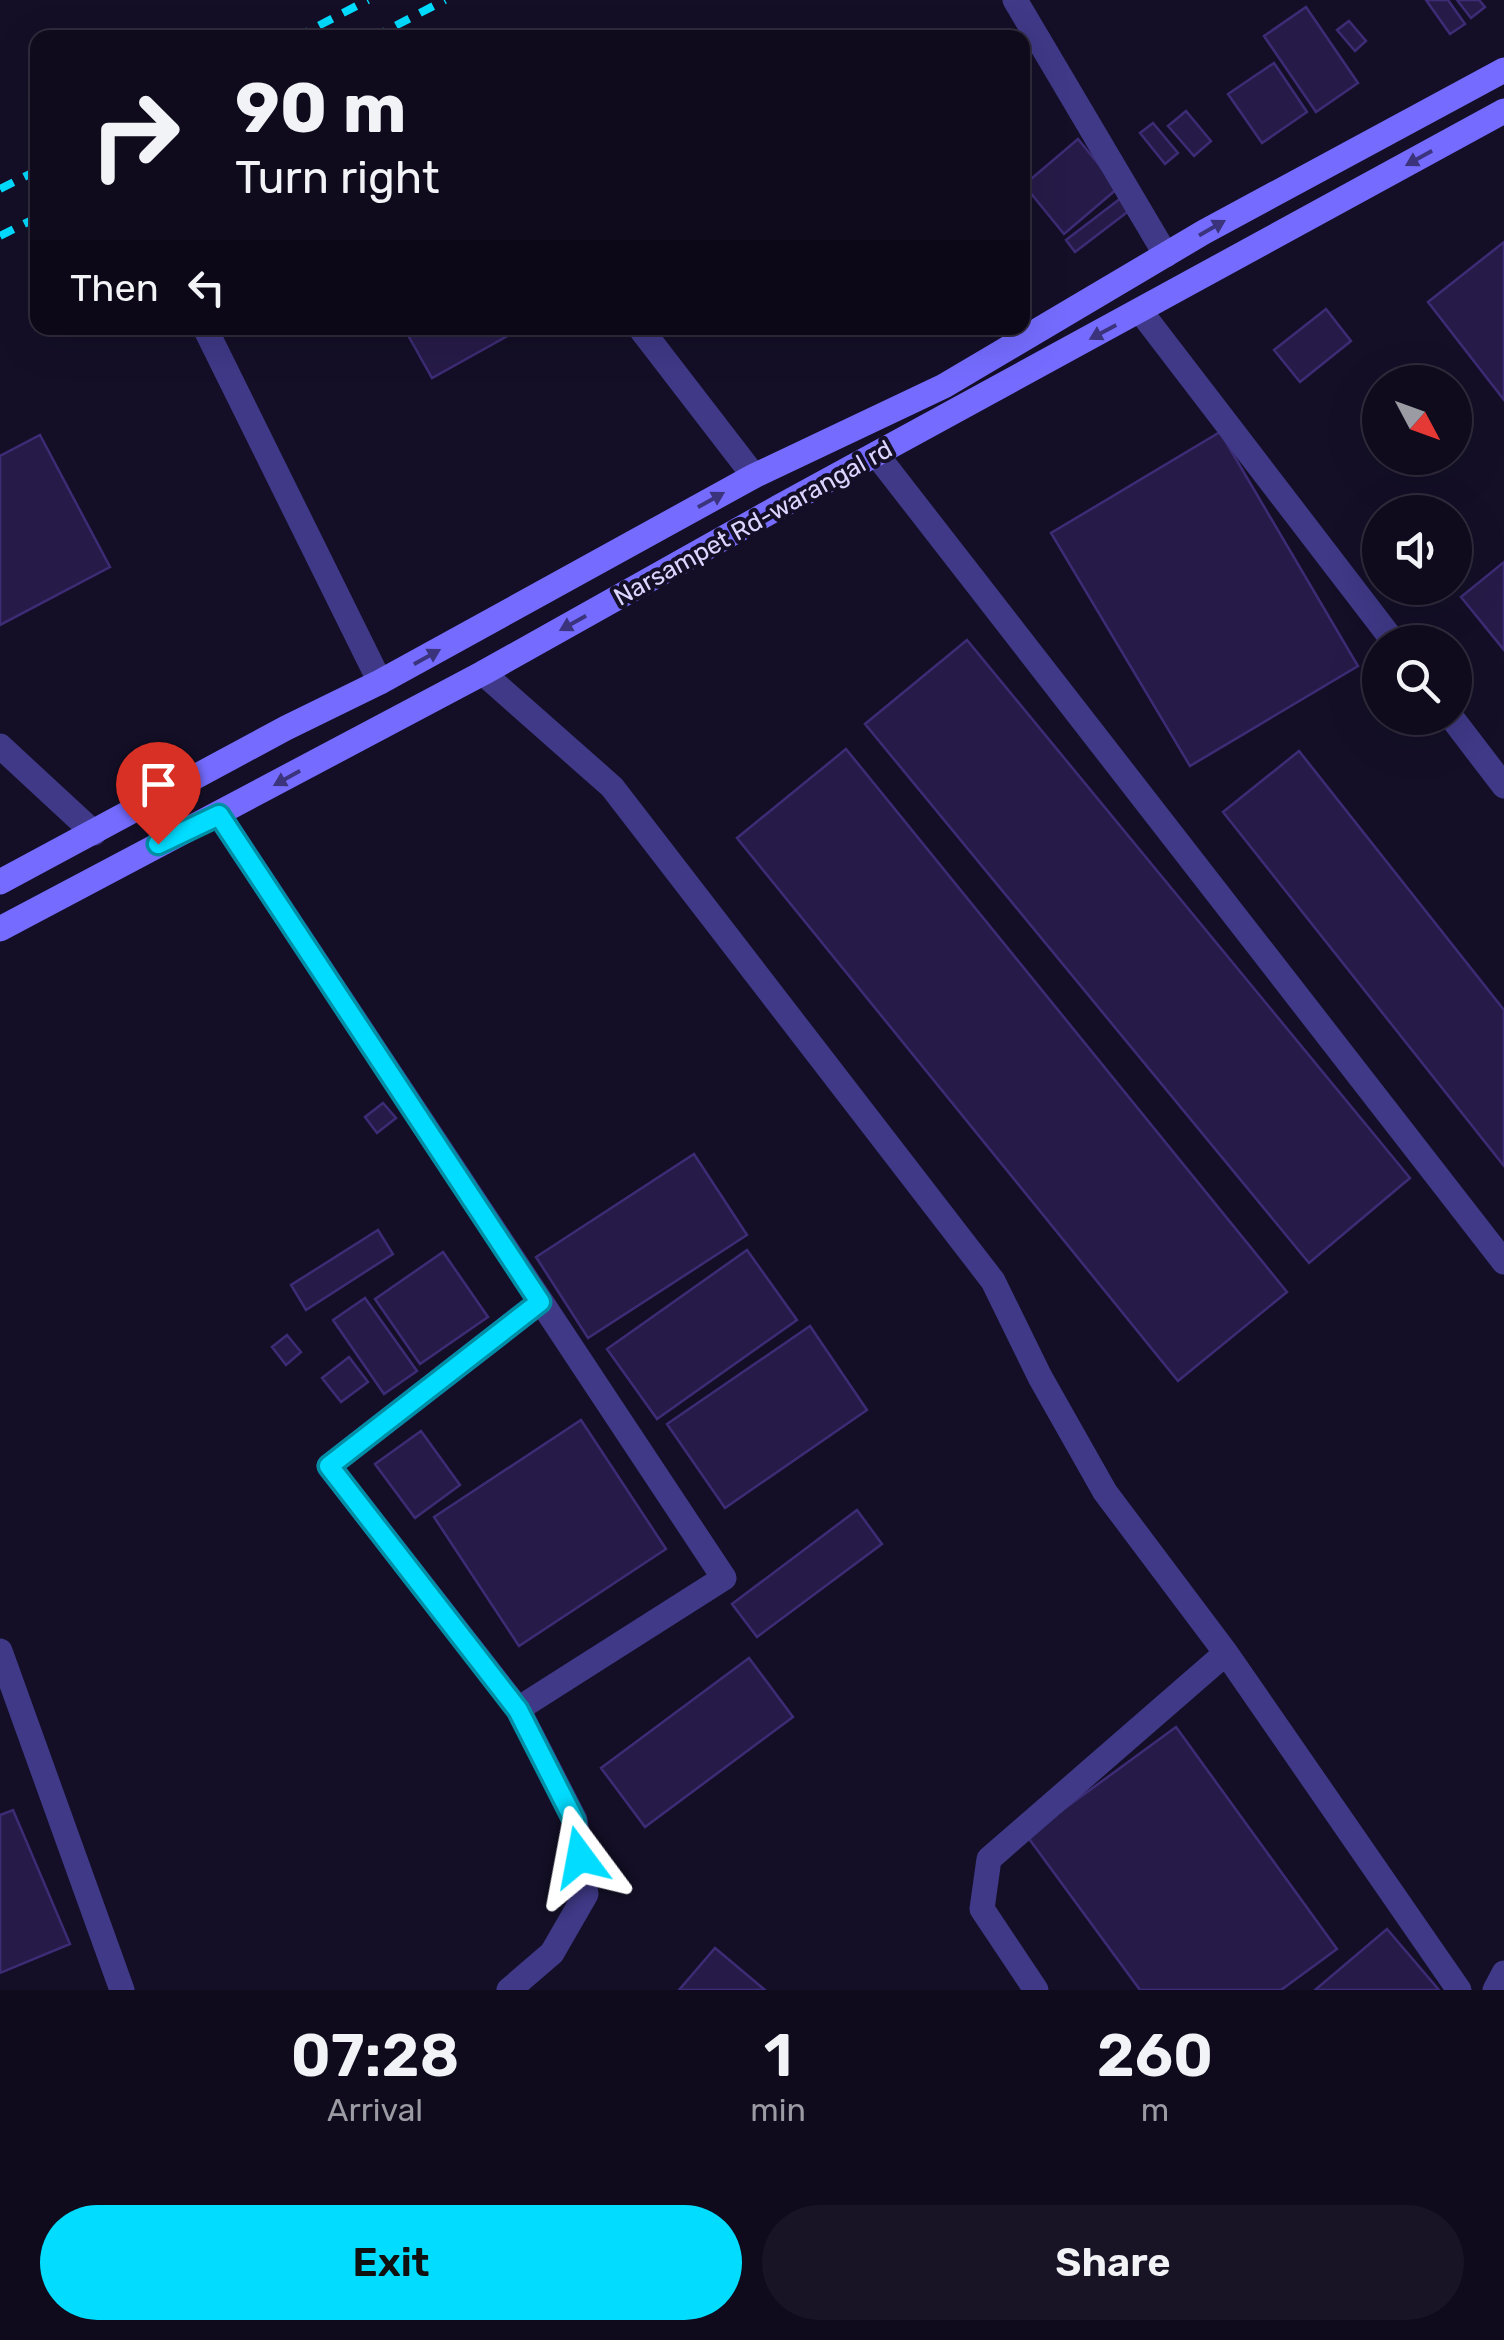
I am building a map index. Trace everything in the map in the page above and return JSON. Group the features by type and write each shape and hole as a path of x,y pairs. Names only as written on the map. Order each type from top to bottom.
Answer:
{"main road":[{"name":"Narsampet Rd-warangal rd","path":"0,882 286,728 380,682 754,476 944,386 1166,255 1504,70"},
{"name":"Narsampet Rd-warangal rd","path":"0,929 127,858 219,815 483,673 1504,111"}],"street":[{"path":"1015,0 1166,255"},
{"path":"1141,312 1381,625"},
{"path":"207,335 380,682"},
{"path":"645,335 754,476"},
{"path":"876,454 1504,1262"},
{"path":"483,673 612,787 993,1281 1040,1376 1105,1492 1226,1653 1459,1990"},
{"path":"1465,735 1504,786"},
{"path":"0,746 94,833"},
{"path":"219,815 724,1578 518,1710"},
{"path":"509,1990 552,1953 586,1894 574,1820 518,1710 329,1466 540,1302"},
{"path":"0,1650 122,1990"},
{"path":"1036,1990 982,1909 990,1859 1226,1653"},
{"path":"1495,1990 1504,1972"}],"building":[{"path":"1426,0 1448,0 1465,24 1450,34"},
{"path":"1457,0 1479,0 1485,7 1471,18"},
{"path":"1306,7 1358,83 1316,112 1264,36"},
{"path":"1349,21 1366,41 1355,51 1337,30"},
{"path":"1274,63 1307,112 1262,143 1228,94"},
{"path":"1186,111 1211,141 1194,156 1168,126"},
{"path":"1153,123 1178,153 1165,164 1140,133"},
{"path":"1078,139 1118,188 1064,234 1030,192 1030,180"},
{"path":"1121,198 1130,210 1075,252 1066,240"},
{"path":"1504,242 1504,400 1428,302"},
{"path":"1326,309 1351,341 1300,382 1274,350"},
{"path":"408,335 509,335 432,378"},
{"path":"1220,432 1358,666 1190,766 1051,533"},
{"path":"40,435 110,567 0,625 0,456"},
{"path":"1504,562 1504,650 1467,605 1472,605 1472,588"},
{"path":"967,640 1410,1178 1309,1263 865,724"},
{"path":"846,749 1287,1292 1178,1381 737,838"},
{"path":"1299,751 1504,1010 1504,1166 1223,812"},
{"path":"383,1103 396,1118 377,1133 365,1117"},
{"path":"694,1154 747,1235 588,1338 536,1257"},
{"path":"378,1230 393,1254 306,1310 291,1285"},
{"path":"747,1250 797,1320 657,1419 607,1349"},
{"path":"443,1252 488,1317 420,1364 375,1299"},
{"path":"365,1298 417,1371 384,1394 333,1320"},
{"path":"810,1326 867,1410 725,1508 667,1424"},
{"path":"287,1335 301,1352 286,1365 272,1347"},
{"path":"349,1357 368,1382 341,1402 322,1378"},
{"path":"581,1420 666,1549 519,1646 434,1517"},
{"path":"421,1431 460,1485 415,1518 375,1464"},
{"path":"857,1510 882,1544 757,1637 732,1604"},
{"path":"749,1658 793,1717 645,1827 601,1768"},
{"path":"1176,1727 1337,1949 1281,1990 1140,1990 1027,1836"},
{"path":"13,1810 70,1944 0,1973 0,1815"},
{"path":"1387,1929 1439,1990 1315,1990"},
{"path":"715,1948 765,1990 679,1990"}],"railway":[{"path":"310,30 368,0"},
{"path":"387,30 445,0"},
{"path":"0,189 30,174"},
{"path":"0,236 30,221"}],"route":[{"path":"158,844 219,815 540,1302 329,1466 518,1710 574,1820 580,1857"}]}
